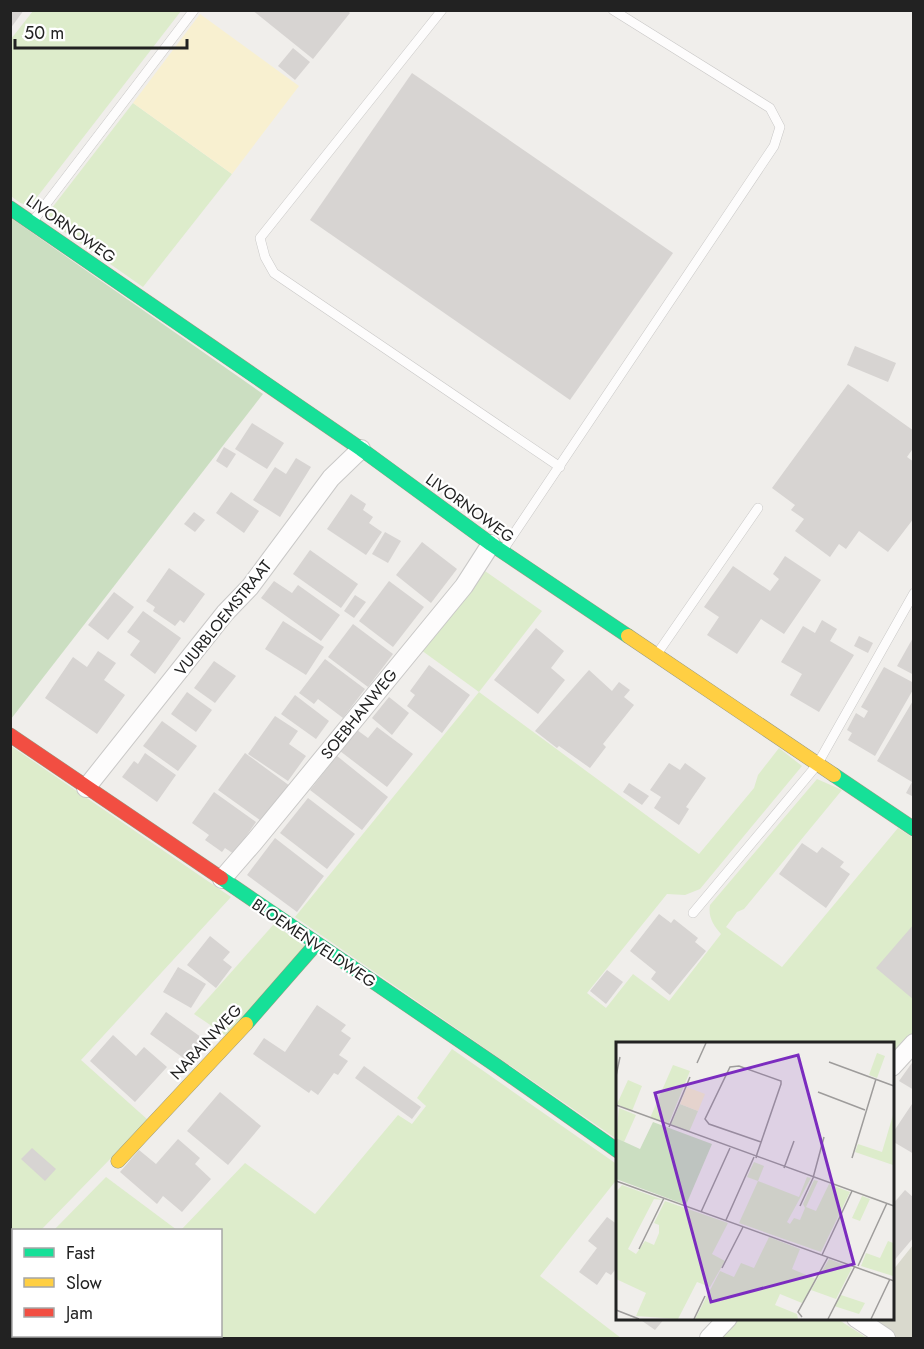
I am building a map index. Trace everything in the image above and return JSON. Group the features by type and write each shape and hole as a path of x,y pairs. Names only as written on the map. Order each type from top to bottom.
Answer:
{"street":[{"name":"LIVORNOWEG","path":"10,208 361,448 496,548 914,829"},
{"name":"VUURBLOEMSTRAAT","path":"86,788 225,613 250,587 331,478 361,448"},
{"name":"SOEBHANWEG","path":"222,879 496,548"},
{"name":"BLOEMENVELDWEG","path":"10,735 616,1150"},
{"name":"NARAINWEG","path":"118,1161 251,1019 316,944"},
{"path":"894,1065 914,1043"},
{"path":"709,1338 726,1319"},
{"path":"859,1319 886,1338"}],"lane":[{"path":"32,223 194,10"},
{"path":"441,10 260,238 265,256 274,273 560,467"},
{"path":"496,548 560,467 774,146 780,127 770,108 614,10"},
{"path":"656,656 758,508"},
{"path":"693,914 817,765 914,593"}],"shaded area":[{"path":"913,1245 913,1338 898,1338 870,1319 894,1319 894,1269"}],"green space":[{"path":"33,11 181,11 34,201 24,204 11,196 11,39"},
{"path":"133,103 232,174 143,287 46,219 48,213"},
{"path":"11,218 263,394 11,719"},
{"path":"485,571 542,611 479,692 421,650"},
{"path":"479,692 699,854 754,788 758,775 779,748 802,766 700,889 685,895 667,894 587,993 606,1008 633,974 669,1001 721,934 712,921 710,905 817,779 842,790 744,909 737,912 726,927 782,967 898,828 913,838 913,1034 894,1057 894,1042 616,1042 616,1139 295,917"},
{"path":"11,746 231,897 81,1060 148,1120 42,1229 12,1229 12,1252"},
{"path":"274,924 307,948 228,1037 194,1014"},
{"path":"452,1049 616,1164 616,1181 540,1276 621,1338 11,1338 10,1275 12,1273 12,1337 222,1337 222,1229 182,1229 245,1163 315,1214 398,1115 412,1124 426,1106 417,1098"},
{"path":"106,1177 176,1229 55,1229"},
{"path":"734,1319 838,1319 867,1338 715,1338"}],"sand":[{"path":"200,14 299,86 232,174 133,103"}],"building":[{"path":"10,10 24,10 10,29"},
{"path":"252,10 347,10 350,13 313,59"},
{"path":"293,48 310,62 295,80 278,66"},
{"path":"412,73 673,253 570,400 310,220"},
{"path":"855,346 896,363 888,382 847,365"},
{"path":"848,384 914,431 914,447 907,457 914,462 914,518 888,552 859,531 846,549 839,544 830,557 795,531 804,519 791,510 795,505 772,488"},
{"path":"252,423 284,443 267,469 235,449"},
{"path":"224,447 236,454 227,468 216,461"},
{"path":"296,458 311,467 280,517 253,500 275,467 286,474"},
{"path":"231,492 259,511 244,533 216,513"},
{"path":"351,494 366,504 363,510 373,517 369,523 382,532 366,555 327,529"},
{"path":"194,512 205,520 195,532 184,524"},
{"path":"385,532 401,541 388,563 372,554"},
{"path":"422,542 457,569 431,603 396,575"},
{"path":"310,550 358,584 341,608 293,574"},
{"path":"785,556 821,580 784,634 761,619 737,654 707,635 719,617 704,607 733,566 770,591 779,579 773,574"},
{"path":"169,568 205,594 184,623 180,620 175,626 153,611 155,607 146,601"},
{"path":"274,581 292,593 298,585 340,615 321,641 261,598"},
{"path":"389,581 424,607 393,647 359,621"},
{"path":"114,592 134,607 108,640 88,625"},
{"path":"355,595 366,602 354,618 344,611"},
{"path":"143,611 181,638 155,674 130,655 140,641 127,632"},
{"path":"822,620 837,629 830,641 854,655 819,712 790,695 802,674 781,662 803,626 815,633"},
{"path":"283,621 324,647 306,675 265,649"},
{"path":"353,624 393,654 368,687 328,657"},
{"path":"536,628 564,651 551,668 565,680 538,714 494,680"},
{"path":"859,636 873,643 868,653 854,646"},
{"path":"914,636 914,675 897,666"},
{"path":"98,651 116,663 104,680 125,695 97,734 45,698 73,657 87,667"},
{"path":"325,659 365,689 343,718 318,699 314,704 299,693"},
{"path":"214,661 236,676 215,703 194,688"},
{"path":"429,665 470,695 442,733 407,706 415,695 410,691"},
{"path":"884,667 914,683 914,688 875,756 848,740 852,733 847,730 856,713 864,718 868,711 861,707"},
{"path":"589,670 612,691 619,682 630,690 624,697 634,705 603,744 606,747 590,768 559,746 557,748 535,731"},
{"path":"187,692 212,710 196,732 171,714"},
{"path":"295,695 329,721 316,739 281,714"},
{"path":"389,697 409,713 392,735 372,718"},
{"path":"914,699 914,797 906,793 912,782 877,761"},
{"path":"275,716 298,731 289,744 306,756 288,781 248,754"},
{"path":"162,721 197,746 178,771 143,746"},
{"path":"377,727 413,754 387,787 340,751 357,730 368,738"},
{"path":"145,753 176,775 157,802 122,777 134,761 138,764"},
{"path":"245,753 290,786 264,823 218,790"},
{"path":"337,756 388,797 362,830 310,790"},
{"path":"669,763 680,770 685,763 706,778 686,807 689,809 679,825 654,808 661,797 650,790"},
{"path":"629,783 649,796 642,805 623,792"},
{"path":"214,792 256,822 234,854 225,848 222,852 205,840 209,835 192,823"},
{"path":"308,798 355,834 327,869 280,833"},
{"path":"275,838 324,876 297,912 247,875"},
{"path":"802,843 817,853 822,847 844,862 840,867 850,874 826,908 779,874"},
{"path":"659,914 671,923 674,919 698,938 695,942 706,951 670,995 651,979 656,972 630,951"},
{"path":"914,924 914,1000 876,968"},
{"path":"210,936 230,952 223,960 232,967 216,988 187,965"},
{"path":"178,967 206,984 191,1008 163,992"},
{"path":"607,970 623,982 606,1004 590,991"},
{"path":"317,1005 346,1025 341,1031 351,1038 339,1055 348,1061 338,1075 334,1073 318,1095 311,1090 309,1093 253,1054 264,1038 285,1052"},
{"path":"166,1012 205,1040 189,1062 150,1034"},
{"path":"113,1035 136,1056 144,1047 167,1067 135,1102 90,1061"},
{"path":"914,1060 914,1090 899,1081"},
{"path":"364,1066 421,1107 412,1119 355,1078"},
{"path":"220,1092 261,1126 228,1165 187,1131"},
{"path":"914,1101 914,1154 894,1142 894,1131"},
{"path":"178,1139 200,1158 195,1164 211,1179 182,1212 163,1196 157,1204 120,1172 139,1150 156,1164"},
{"path":"32,1148 56,1169 45,1181 21,1159"},
{"path":"905,1190 914,1198 914,1237 894,1261 894,1203"},
{"path":"607,1217 616,1224 616,1269 611,1275 606,1272 597,1285 579,1272 597,1248 588,1241"},
{"path":"639,1319 664,1319 655,1330"}],"traffic: fast":[{"path":"10,208 361,449 491,544 628,636"},
{"path":"834,775 914,829"},
{"path":"221,878 616,1150"},
{"path":"246,1024 316,944"}],"traffic: slow":[{"path":"628,636 834,775"},
{"path":"118,1161 246,1024"}],"traffic: jam":[{"path":"10,735 221,878"}]}
